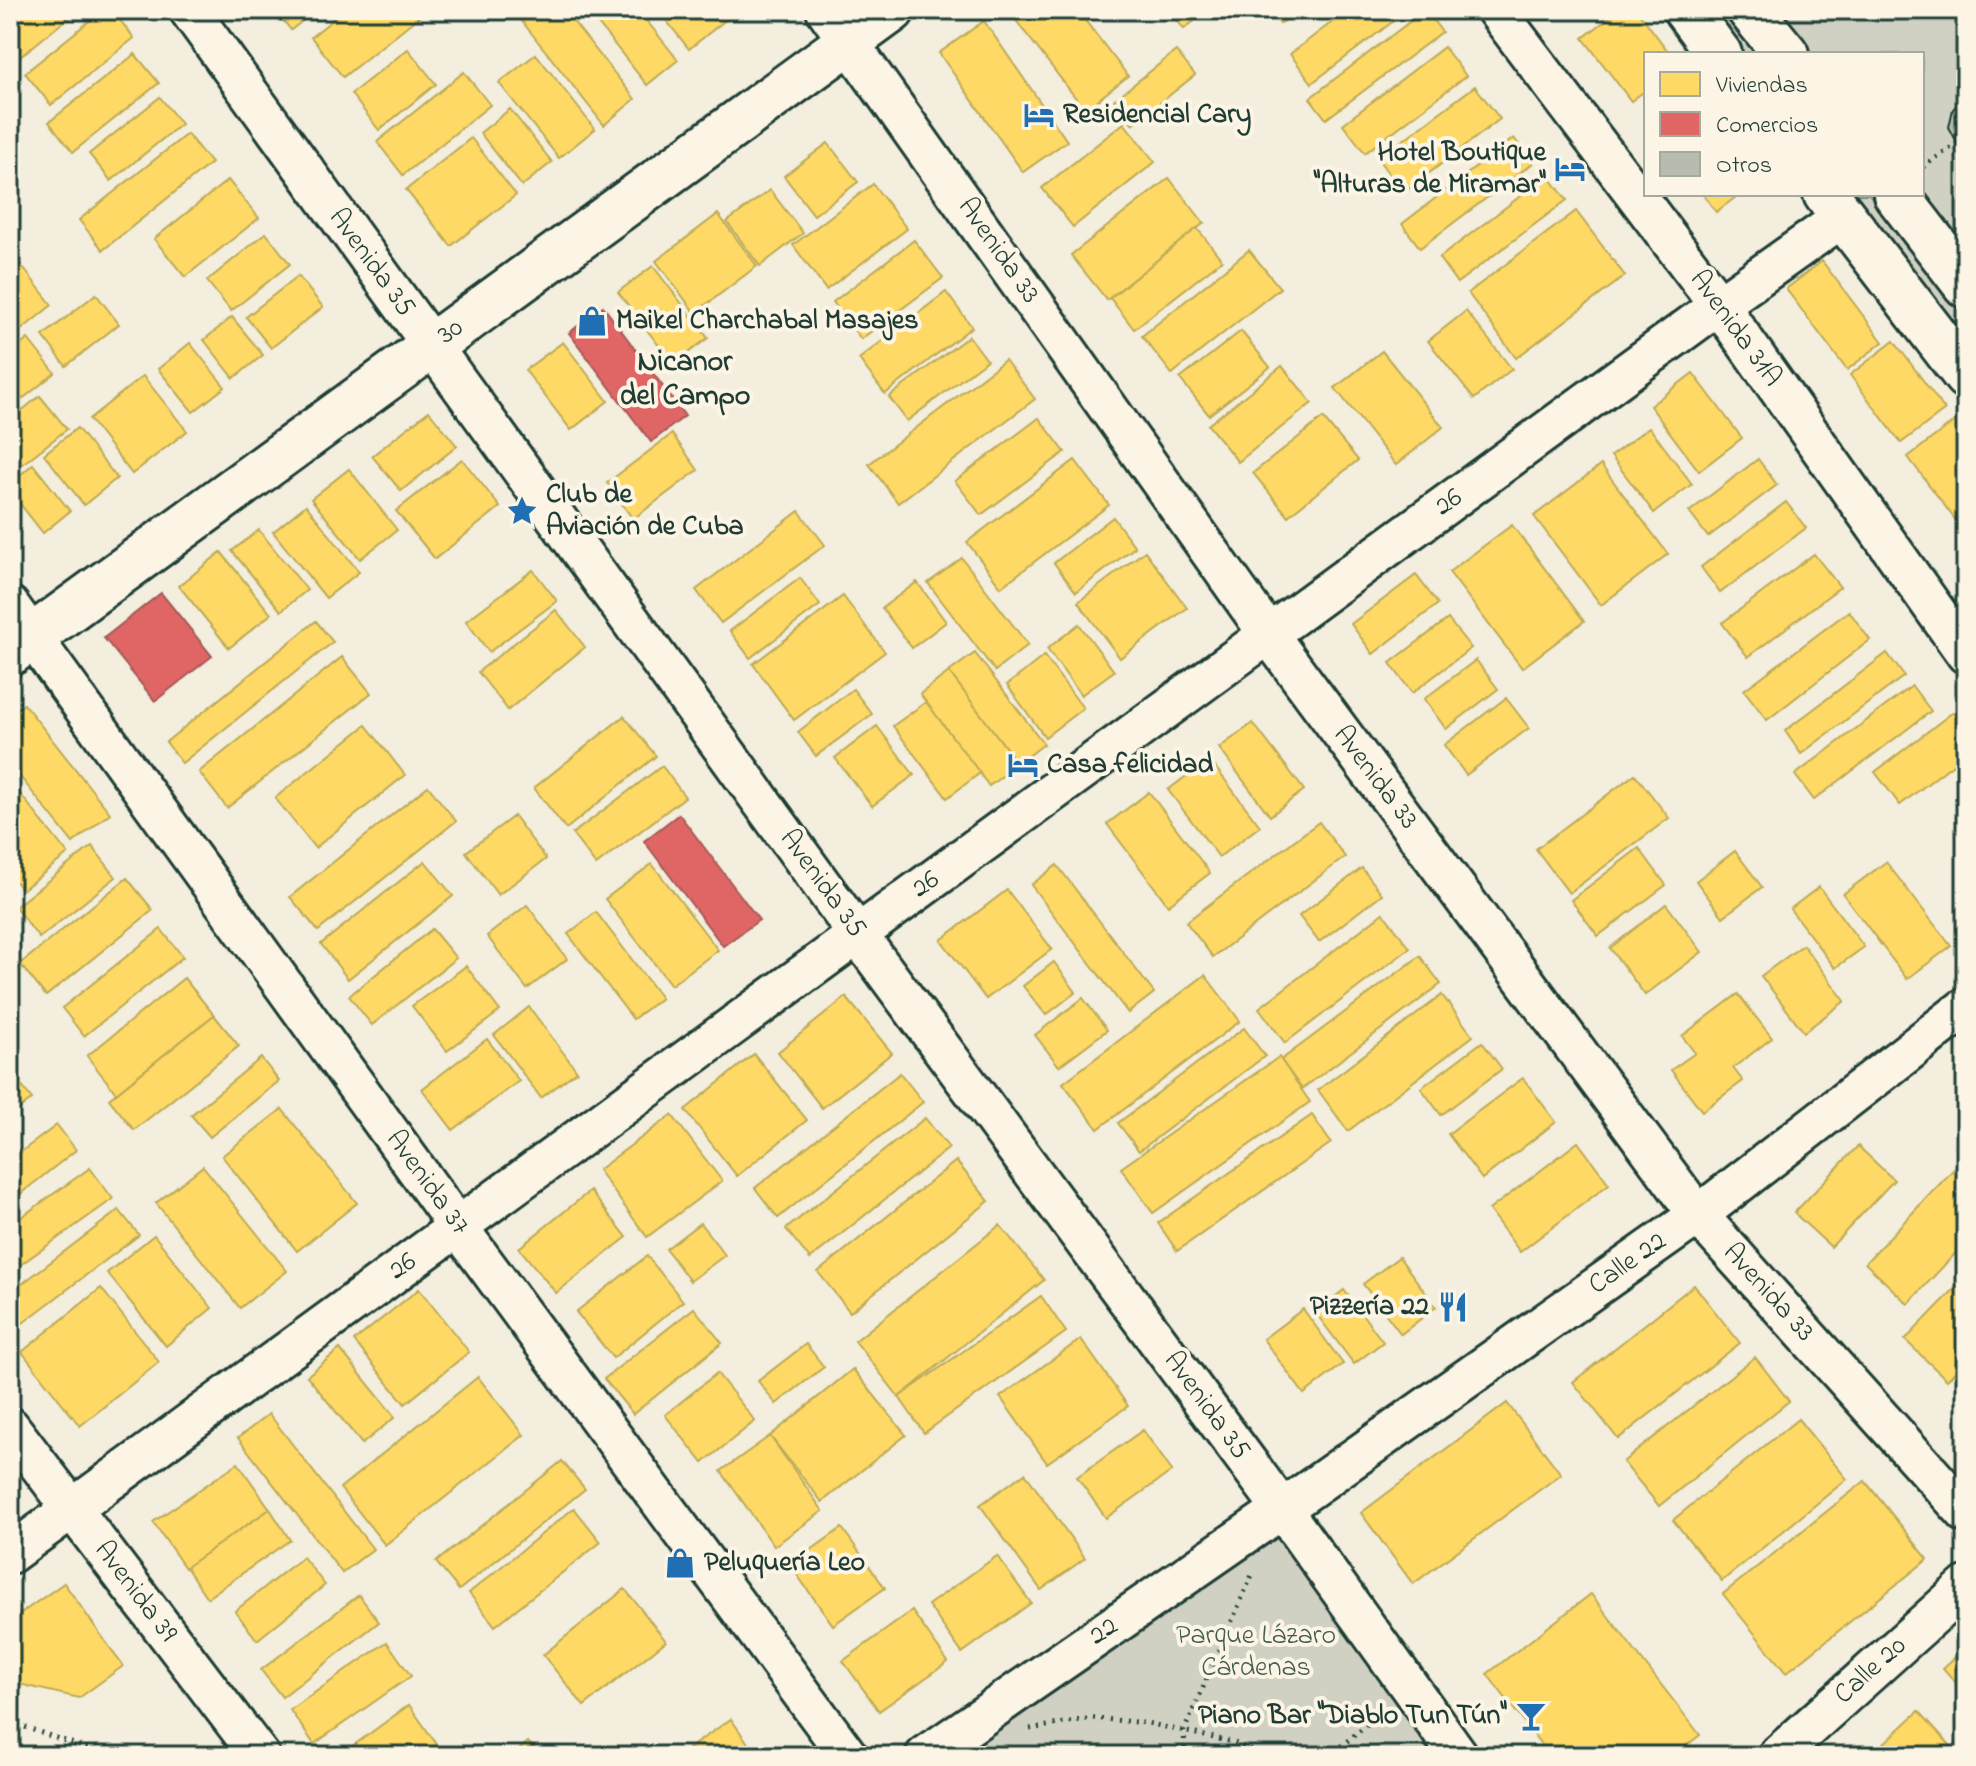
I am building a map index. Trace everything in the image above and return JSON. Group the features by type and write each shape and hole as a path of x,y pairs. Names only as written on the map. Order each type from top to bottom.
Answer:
{"street":[{"name":"Avenida 35","path":"189,10 858,935 1282,1509 1459,1756"},
{"name":"30","path":"18,632 431,346 838,26 892,10"},
{"name":"Avenida 31A","path":"1496,10 1719,305 1966,654"},
{"path":"1686,10 1718,52"},
{"path":"1750,10 1784,52"},
{"name":"Avenida 33","path":"838,26 1269,635 1698,1215 1966,1513"},
{"path":"1898,196 1966,285"},
{"name":"26","path":"10,1554 1719,305 1834,206"},
{"path":"1834,206 1966,376"},
{"name":"Avenida 37","path":"18,632 848,1756"},
{"name":"Calle 22","path":"1282,1509 1698,1215 1966,1007"},
{"name":"Avenida 39","path":"10,1427 260,1756"},
{"name":"22","path":"925,1756 1282,1509"},
{"name":"Calle 20","path":"1777,1756 1966,1586"}],"path":[{"path":"1924,166 1966,137"},
{"path":"1185,1756 1184,1731 1257,1564"},
{"path":"1328,1756 1411,1690"},
{"path":"1026,1730 1092,1718 1147,1723 1232,1742 1266,1756"},
{"path":"10,1722 109,1756"}],"green space":[{"path":"1708,10 1725,10 1758,52 1740,52"},
{"path":"1752,10 1966,10 1966,285 1923,196 1924,52 1785,52"},
{"path":"1854,196 1871,196 1966,318 1966,340"},
{"name":"Parque Lázaro Cárdenas","path":"1282,1509 1459,1756 926,1756"}],"building: Viviendas":[{"path":"10,10 78,10 10,65"},
{"path":"103,10 112,10 134,38 51,105 25,73"},
{"path":"275,10 316,10 291,30"},
{"path":"345,10 427,10 343,77 311,37"},
{"path":"534,10 564,10 635,99 604,125 521,20"},
{"path":"587,10 638,10 678,60 647,85"},
{"path":"658,10 738,10 689,49"},
{"path":"1008,10 1077,10 1128,76 1085,110"},
{"path":"1169,10 1208,10 1184,29"},
{"path":"1270,10 1299,10 1280,24"},
{"path":"1348,10 1408,10 1312,83 1290,54"},
{"path":"1425,10 1442,32 1326,119 1310,98"},
{"path":"1619,10 1637,10 1668,52 1644,52 1644,91 1631,101 1583,38"},
{"path":"984,21 1067,141 1023,172 939,53"},
{"path":"1444,47 1466,76 1365,153 1343,124"},
{"path":"408,49 436,84 379,130 351,94"},
{"path":"1176,51 1195,75 1133,124 1114,100"},
{"path":"135,54 159,83 73,152 49,122"},
{"path":"536,54 595,129 559,158 499,83"},
{"path":"464,72 490,105 403,175 377,142"},
{"path":"1475,86 1500,119 1403,193 1378,159"},
{"path":"160,97 181,124 111,181 89,154"},
{"path":"510,109 552,162 522,186 480,133"},
{"path":"1124,123 1155,162 1073,227 1042,188"},
{"path":"187,134 211,163 103,250 79,220"},
{"path":"471,138 516,195 451,246 406,190"},
{"path":"1514,138 1533,163 1420,248 1402,224"},
{"path":"828,143 858,182 814,215 784,176"},
{"path":"1548,175 1567,200 1457,283 1439,258"},
{"path":"1169,178 1204,223 1107,300 1071,255"},
{"path":"228,180 259,218 185,277 154,239"},
{"path":"873,184 907,229 826,290 793,245"},
{"path":"770,190 803,233 760,266 727,222"},
{"path":"1704,196 1737,196 1716,212"},
{"path":"1576,211 1625,276 1516,358 1468,293"},
{"path":"718,214 757,266 695,313 656,261"},
{"path":"1197,228 1222,260 1134,329 1110,298"},
{"path":"266,233 290,264 231,311 207,281"},
{"path":"914,240 943,278 861,339 833,302"},
{"path":"1249,250 1280,288 1172,374 1142,336"},
{"path":"1822,261 1883,342 1847,370 1786,289"},
{"path":"21,265 52,305 10,339 10,274"},
{"path":"653,266 708,338 673,364 618,292"},
{"path":"298,276 323,307 271,348 246,317"},
{"path":"946,292 972,327 885,394 859,359"},
{"path":"96,294 119,324 66,366 43,336"},
{"path":"1466,311 1512,369 1474,399 1428,341"},
{"path":"232,317 263,355 234,378 204,340"},
{"path":"1241,331 1270,367 1209,415 1180,379"},
{"path":"969,336 987,360 907,421 889,397"},
{"path":"28,339 55,373 10,409 10,354"},
{"path":"1894,341 1945,410 1901,443 1850,375"},
{"path":"563,342 608,401 571,430 525,370"},
{"path":"190,343 225,387 193,412 158,369"},
{"path":"1382,351 1443,427 1396,465 1335,388"},
{"path":"1005,360 1035,399 898,503 869,464"},
{"path":"1282,366 1312,403 1238,462 1208,425"},
{"path":"1693,373 1742,438 1699,471 1650,406"},
{"path":"143,376 187,431 132,474 89,419"},
{"path":"40,396 67,429 10,474 10,420"},
{"path":"429,411 457,446 401,491 372,456"},
{"path":"1039,418 1065,452 981,515 955,481"},
{"path":"1323,418 1358,460 1288,516 1253,473"},
{"path":"1956,420 1966,434 1966,534 1908,457"},
{"path":"1649,427 1692,484 1654,513 1611,456"},
{"path":"77,428 117,478 84,505 44,454"},
{"path":"672,434 698,470 633,519 607,483"},
{"path":"462,459 500,507 435,559 396,511"},
{"path":"1758,459 1777,485 1708,537 1689,512"},
{"path":"1075,460 1109,505 1001,587 967,542"},
{"path":"33,464 70,511 43,533 10,491 10,484"},
{"path":"1601,465 1668,554 1601,605 1534,516"},
{"path":"349,469 397,530 360,559 311,499"},
{"path":"1786,502 1806,528 1720,593 1701,567"},
{"path":"306,505 359,572 326,598 273,532"},
{"path":"799,511 825,545 721,623 696,590"},
{"path":"1113,517 1135,547 1076,592 1054,563"},
{"path":"1512,525 1584,621 1522,668 1449,572"},
{"path":"259,530 307,590 281,611 232,551"},
{"path":"1145,551 1187,608 1120,658 1078,602"},
{"path":"221,552 271,614 229,648 179,586"},
{"path":"1814,554 1840,587 1748,657 1722,623"},
{"path":"962,558 1028,645 995,671 928,583"},
{"path":"533,570 557,601 489,652 466,621"},
{"path":"1416,575 1438,604 1373,654 1351,624"},
{"path":"800,578 820,605 750,658 730,631"},
{"path":"917,582 946,622 912,648 882,608"},
{"path":"843,596 885,652 794,720 753,664"},
{"path":"556,610 585,647 508,710 478,672"},
{"path":"1849,611 1870,640 1767,720 1744,690"},
{"path":"1448,619 1471,648 1412,693 1390,663"},
{"path":"316,621 333,642 182,763 166,742"},
{"path":"1079,624 1114,671 1081,695 1047,649"},
{"path":"975,653 1044,744 1018,764 949,672"},
{"path":"1887,653 1904,676 1801,754 1785,731"},
{"path":"1044,656 1083,708 1045,737 1007,685"},
{"path":"342,657 371,693 227,808 199,772"},
{"path":"1476,660 1498,689 1446,729 1424,699"},
{"path":"949,672 1018,764 989,786 920,694"},
{"path":"1912,686 1931,711 1814,800 1795,775"},
{"path":"853,689 872,714 816,756 798,732"},
{"path":"1506,698 1529,728 1466,775 1444,745"},
{"path":"926,702 980,773 947,798 893,726"},
{"path":"24,704 110,813 73,843 10,764 10,715"},
{"path":"1953,712 1966,730 1966,754 1900,805 1875,772"},
{"path":"624,716 656,756 566,829 534,788"},
{"path":"1253,723 1304,790 1270,816 1219,748"},
{"path":"366,725 405,775 315,848 275,798"},
{"path":"877,726 914,775 872,806 835,758"},
{"path":"1209,759 1260,826 1219,857 1168,790"},
{"path":"662,766 685,797 596,865 572,834"},
{"path":"1635,774 1669,818 1569,893 1536,849"},
{"path":"10,781 68,854 22,890 10,875"},
{"path":"428,786 456,821 318,931 290,897"},
{"path":"1149,792 1210,873 1168,905 1107,824"},
{"path":"1966,813 1966,833 1956,821"},
{"path":"514,816 546,859 498,895 466,852"},
{"path":"1319,822 1345,857 1213,957 1186,922"},
{"path":"92,846 116,877 39,938 15,907"},
{"path":"1639,848 1666,885 1598,936 1571,900"},
{"path":"1735,851 1762,887 1723,917 1696,881"},
{"path":"425,861 453,896 348,979 321,944"},
{"path":"1886,862 1951,946 1907,979 1843,894"},
{"path":"652,864 718,950 671,985 605,899"},
{"path":"1057,865 1154,993 1128,1013 1031,885"},
{"path":"1362,868 1382,894 1319,942 1299,916"},
{"path":"127,878 153,910 46,996 20,964"},
{"path":"1819,887 1864,947 1835,968 1790,909"},
{"path":"1007,890 1052,949 986,999 941,940"},
{"path":"1666,904 1702,952 1645,995 1610,948"},
{"path":"527,905 567,959 527,989 487,936"},
{"path":"596,912 661,998 633,1019 568,934"},
{"path":"1383,913 1410,948 1285,1043 1259,1008"},
{"path":"161,929 183,957 84,1036 62,1008"},
{"path":"432,929 456,958 372,1025 349,996"},
{"path":"1803,945 1845,1001 1804,1032 1761,976"},
{"path":"1420,956 1441,984 1302,1089 1281,1060"},
{"path":"1054,962 1076,992 1046,1015 1023,986"},
{"path":"466,966 500,1011 447,1051 412,1006"},
{"path":"1205,975 1240,1021 1098,1129 1063,1083"},
{"path":"184,978 214,1015 116,1093 87,1056"},
{"path":"1738,994 1772,1038 1733,1068 1743,1081 1702,1111 1671,1070 1695,1053 1682,1036"},
{"path":"1442,995 1473,1036 1348,1131 1318,1090"},
{"path":"846,997 892,1053 822,1108 778,1052"},
{"path":"1083,998 1107,1030 1059,1066 1035,1035"},
{"path":"529,1007 577,1071 541,1098 494,1035"},
{"path":"214,1015 239,1046 134,1130 109,1099"},
{"path":"1244,1028 1265,1056 1139,1151 1118,1123"},
{"path":"487,1039 519,1081 453,1130 422,1089"},
{"path":"1482,1042 1502,1069 1441,1115 1421,1088"},
{"path":"754,1054 807,1120 737,1176 685,1110"},
{"path":"1279,1057 1310,1102 1153,1213 1121,1168"},
{"path":"261,1058 279,1081 210,1137 191,1115"},
{"path":"10,1071 32,1099 10,1117"},
{"path":"900,1073 923,1102 778,1218 755,1188"},
{"path":"1523,1078 1556,1122 1482,1179 1448,1134"},
{"path":"282,1109 357,1203 297,1251 222,1156"},
{"path":"672,1115 722,1181 647,1237 598,1170"},
{"path":"1312,1115 1331,1143 1177,1251 1158,1223"},
{"path":"925,1118 949,1148 810,1259 786,1229"},
{"path":"57,1125 76,1150 10,1202 10,1160"},
{"path":"1966,1135 1966,1157 1955,1147"},
{"path":"1578,1142 1609,1184 1520,1252 1489,1210"},
{"path":"1858,1146 1894,1180 1831,1247 1794,1213"},
{"path":"956,1161 989,1201 850,1312 818,1272"},
{"path":"203,1166 287,1271 240,1308 156,1203"},
{"path":"90,1168 113,1199 10,1272 10,1225"},
{"path":"1954,1169 1966,1180 1966,1242 1908,1304 1865,1263"},
{"path":"590,1191 627,1237 556,1293 519,1248"},
{"path":"119,1210 139,1235 15,1329 10,1323 10,1293"},
{"path":"700,1223 725,1255 690,1281 666,1249"},
{"path":"1000,1225 1044,1280 899,1397 855,1341"},
{"path":"154,1235 212,1308 166,1346 107,1273"},
{"path":"647,1256 683,1301 613,1358 576,1312"},
{"path":"1399,1257 1436,1307 1401,1334 1363,1284"},
{"path":"1966,1277 1966,1360 1947,1380 1905,1340"},
{"path":"1694,1285 1740,1343 1618,1439 1573,1382"},
{"path":"101,1288 159,1362 80,1426 22,1352"},
{"path":"419,1289 469,1352 405,1404 354,1341"},
{"path":"1344,1290 1383,1342 1354,1364 1315,1312"},
{"path":"1041,1296 1066,1332 924,1433 899,1397"},
{"path":"694,1308 722,1343 633,1414 604,1379"},
{"path":"1303,1309 1343,1364 1304,1394 1263,1339"},
{"path":"1081,1339 1128,1406 1047,1463 1000,1397"},
{"path":"806,1344 824,1367 776,1404 758,1381"},
{"path":"340,1349 395,1417 362,1444 307,1376"},
{"path":"1755,1357 1789,1401 1659,1506 1623,1462"},
{"path":"853,1369 906,1435 822,1502 770,1436"},
{"path":"717,1373 755,1421 703,1463 665,1415"},
{"path":"478,1377 524,1435 385,1545 340,1488"},
{"path":"1507,1403 1561,1474 1413,1584 1361,1513"},
{"path":"269,1414 373,1549 342,1573 238,1438"},
{"path":"1798,1419 1847,1479 1722,1581 1673,1520"},
{"path":"1143,1430 1172,1471 1106,1518 1077,1477"},
{"path":"770,1436 823,1511 774,1546 721,1471"},
{"path":"562,1461 585,1489 459,1590 436,1562"},
{"path":"238,1463 270,1509 185,1568 153,1522"},
{"path":"1025,1473 1085,1558 1041,1590 980,1505"},
{"path":"1865,1481 1928,1559 1786,1673 1723,1594"},
{"path":"574,1508 601,1542 495,1626 469,1593"},
{"path":"270,1509 290,1540 207,1598 186,1567"},
{"path":"842,1528 885,1588 833,1625 790,1565"},
{"path":"997,1556 1031,1603 962,1653 928,1605"},
{"path":"303,1557 325,1585 257,1640 235,1611"},
{"path":"64,1583 123,1666 79,1698 10,1682 10,1621"},
{"path":"625,1589 666,1641 584,1706 543,1655"},
{"path":"1591,1594 1700,1735 1673,1756 1550,1756 1487,1674"},
{"path":"359,1595 379,1622 282,1697 261,1670"},
{"path":"912,1611 948,1662 879,1711 843,1661"},
{"path":"387,1642 411,1676 314,1744 290,1710"},
{"path":"1966,1647 1966,1694 1943,1668"},
{"path":"409,1705 445,1756 339,1756"},
{"path":"1919,1711 1960,1756 1892,1756 1882,1745"},
{"path":"731,1719 757,1756 678,1756"},
{"path":"528,1742 541,1756 512,1756"},
{"path":"1861,1746 1870,1756 1850,1756"}],"building: Comercios":[{"path":"603,306 685,416 651,442 569,333"},
{"path":"161,593 212,656 155,701 104,638"},
{"path":"679,814 759,920 723,946 644,841"}],"building: Otros":[{"path":"1966,97 1966,150 1958,144 1949,127 1953,109"}],"place":[{"name":"Residencial Cary","path":"1039,115"},
{"name":"Hotel Boutique \"Alturas de Miramar\"","path":"1570,169"},
{"name":"Maikel Charchabal Masajes","path":"592,321"},
{"name":"Club de Aviación de Cuba","path":"522,511"},
{"name":"Casa felicidad","path":"1023,765"},
{"name":"Pizzería 22","path":"1453,1307"},
{"name":"Peluquería Leo","path":"680,1563"},
{"name":"Piano Bar \"Diablo Tun Tún\"","path":"1531,1716"}],"district":[{"name":"Nicanor del Campo","path":"685,380"}]}
